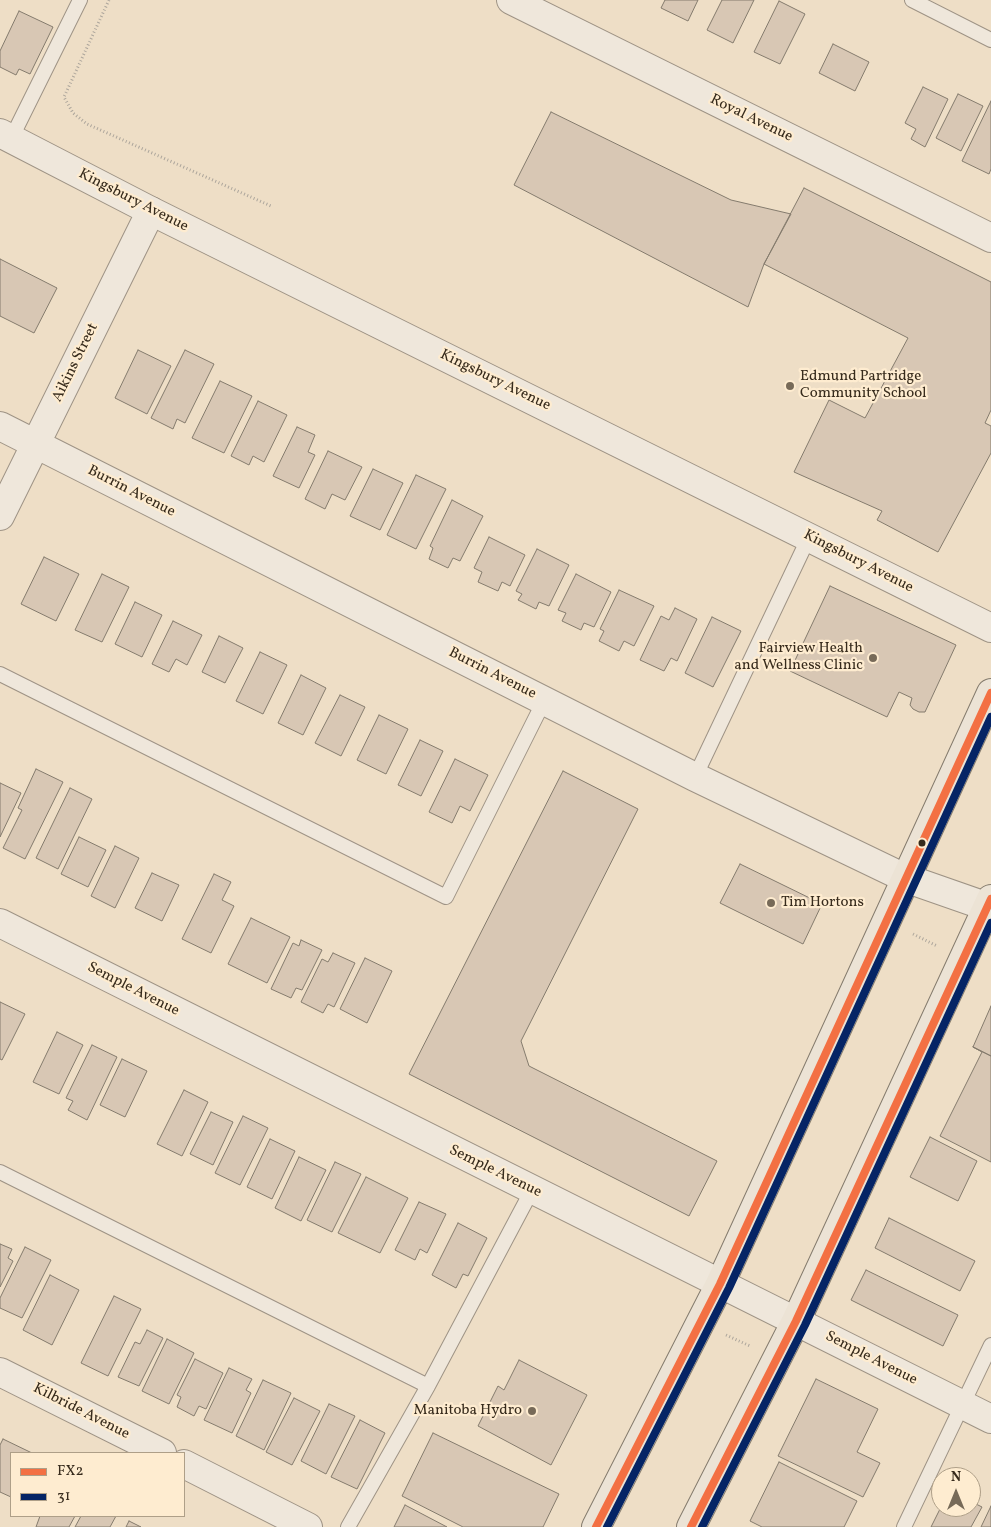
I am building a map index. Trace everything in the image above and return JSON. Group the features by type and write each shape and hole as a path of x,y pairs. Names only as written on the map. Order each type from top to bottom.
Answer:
{"main road":[{"path":"596,1527 720,1284 991,693"},
{"path":"691,1527 796,1321 990,904"}],"street":[{"name":"Royal Avenue","path":"511,0 990,234"},
{"name":"Kingsbury Avenue","path":"5,136 151,211 991,628"},
{"name":"Aikins Street","path":"0,516 151,211"},
{"name":"Burrin Avenue","path":"0,426 695,777 905,878 990,904"},
{"name":"Semple Avenue","path":"0,923 991,1419"},
{"name":"Kilbride Avenue","path":"0,1372 160,1452"},
{"path":"185,1465 308,1527"}],"lane":[{"path":"5,136 80,0"},
{"path":"912,0 991,40"},
{"path":"695,777 809,537"},
{"path":"0,674 446,897 544,700"},
{"path":"0,1172 428,1386"},
{"path":"348,1527 428,1386 532,1190"},
{"path":"904,1527 964,1405 991,1345"}],"path":[{"path":"109,0 64,97 73,113 87,124 271,206"},
{"path":"911,933 937,946"},
{"path":"726,1335 751,1346"}],"building":[{"path":"665,0 698,0 688,21 661,8"},
{"path":"722,0 754,0 733,43 707,30"},
{"path":"779,1 805,14 780,64 754,52"},
{"path":"19,11 53,27 30,74 19,69 16,75 0,67 0,51"},
{"path":"833,44 869,62 855,91 819,73"},
{"path":"923,87 948,99 925,147 911,139 916,129 905,123"},
{"path":"958,94 983,106 961,151 936,138"},
{"path":"991,101 991,169 989,174 962,161"},
{"path":"551,112 731,200 791,214 764,264 748,307 514,185"},
{"path":"804,188 991,282 991,410 985,423 991,426 991,453 938,552 877,520 882,511 794,472 829,400 865,418 908,338 764,264"},
{"path":"0,259 57,288 34,333 0,316"},
{"path":"138,350 171,366 147,414 115,398"},
{"path":"185,350 214,364 185,423 177,419 173,429 151,418"},
{"path":"220,381 252,396 224,453 192,438"},
{"path":"258,401 287,415 264,462 253,456 249,465 231,456"},
{"path":"297,427 315,435 308,452 315,455 299,488 273,476"},
{"path":"328,451 362,467 345,500 332,494 325,509 305,499"},
{"path":"373,469 403,483 380,530 350,516"},
{"path":"416,475 446,489 416,549 387,535"},
{"path":"452,500 483,516 460,561 453,558 448,568 429,559 433,548 430,546"},
{"path":"489,537 525,555 510,586 502,582 498,591 478,582 482,572 474,568"},
{"path":"537,549 569,565 549,606 539,602 536,609 518,600 522,594 516,591"},
{"path":"44,557 79,574 56,621 21,604"},
{"path":"102,574 129,587 102,642 75,630"},
{"path":"576,574 611,592 594,627 584,623 581,630 562,621 566,613 558,610"},
{"name":"Fairview Health and Wellness Clinic","path":"830,586 956,645 925,712 913,709 910,705 912,698 899,692 887,717 790,671"},
{"path":"619,590 654,606 634,646 624,641 619,651 599,641 604,631 600,629"},
{"path":"135,602 162,615 142,657 115,644"},
{"path":"675,608 697,619 677,661 671,658 664,671 640,660 661,616 669,620"},
{"path":"712,617 741,631 713,687 685,673"},
{"path":"173,621 202,635 187,665 176,659 169,672 152,664"},
{"path":"219,636 243,648 225,683 202,672"},
{"path":"260,652 287,665 263,714 236,701"},
{"path":"301,675 326,688 303,735 278,723"},
{"path":"340,695 365,707 341,756 315,743"},
{"path":"379,715 408,729 386,774 357,760"},
{"path":"420,740 443,751 421,796 398,785"},
{"path":"455,759 488,775 470,811 460,806 452,823 429,812"},
{"path":"36,769 63,782 25,859 3,848 22,810 18,808"},
{"path":"563,771 638,809 521,1041 529,1066 717,1161 689,1216 409,1074"},
{"path":"0,783 21,793 0,837"},
{"path":"70,788 92,799 58,869 36,858"},
{"path":"79,837 106,850 88,887 61,874"},
{"path":"115,846 139,858 115,908 91,896"},
{"name":"Tim Hortons","path":"740,864 822,904 803,944 720,903"},
{"path":"152,873 179,885 162,921 135,908"},
{"path":"214,874 231,882 222,900 234,906 211,953 182,939"},
{"path":"251,918 290,937 267,983 228,964"},
{"path":"301,940 322,950 302,990 296,988 291,998 271,989 293,943 299,946"},
{"path":"333,953 355,963 334,1007 328,1004 323,1013 301,1002 322,959 328,962"},
{"path":"365,958 392,971 367,1023 340,1009"},
{"path":"0,1002 25,1014 2,1060 0,1059"},
{"path":"991,1006 991,1056 973,1047"},
{"path":"57,1032 83,1045 59,1094 33,1082"},
{"path":"92,1045 117,1057 87,1120 68,1110 73,1101 66,1098"},
{"path":"973,1047 991,1056 991,1162 940,1136 982,1052"},
{"path":"122,1059 147,1071 125,1117 100,1105"},
{"path":"184,1090 208,1102 182,1156 157,1144"},
{"path":"211,1112 233,1122 213,1165 190,1154"},
{"path":"243,1116 268,1128 240,1185 215,1173"},
{"path":"930,1137 977,1161 958,1201 910,1177"},
{"path":"270,1139 295,1151 272,1199 247,1187"},
{"path":"299,1157 326,1170 301,1221 275,1208"},
{"path":"335,1162 361,1174 332,1232 307,1220"},
{"path":"366,1177 408,1198 380,1253 338,1233"},
{"path":"419,1202 446,1214 427,1253 420,1249 415,1260 395,1250"},
{"path":"889,1218 975,1261 960,1291 875,1248"},
{"path":"458,1223 487,1238 468,1276 463,1274 456,1288 432,1275"},
{"path":"0,1244 12,1249 8,1258 13,1261 0,1287"},
{"path":"25,1247 51,1260 22,1318 0,1308 0,1298"},
{"path":"866,1270 958,1315 943,1346 851,1300"},
{"path":"50,1275 79,1290 52,1345 23,1330"},
{"path":"114,1296 141,1309 108,1376 81,1363"},
{"path":"147,1330 163,1338 139,1386 118,1377 135,1342 140,1344"},
{"path":"167,1339 194,1353 169,1404 142,1391"},
{"path":"195,1359 223,1373 206,1409 199,1406 194,1416 177,1407 181,1397 177,1395"},
{"name":"Manitoba Hydro","path":"519,1360 587,1395 551,1465 478,1426 498,1386 504,1390"},
{"path":"229,1368 252,1379 246,1390 251,1393 232,1433 204,1420"},
{"path":"816,1379 878,1409 857,1452 880,1463 863,1497 778,1456"},
{"path":"263,1380 291,1393 264,1450 236,1436"},
{"path":"294,1398 320,1411 292,1465 266,1452"},
{"path":"329,1404 355,1416 326,1474 301,1461"},
{"path":"360,1420 385,1433 357,1489 331,1477"},
{"path":"433,1433 559,1494 543,1527 463,1527 402,1496"},
{"path":"3,1439 30,1452 10,1452 10,1497 0,1492 0,1445"},
{"path":"779,1462 857,1501 844,1527 762,1527 750,1521"},
{"path":"405,1505 447,1527 394,1527"},
{"path":"991,1506 991,1527 981,1527"},
{"path":"40,1517 74,1517 69,1527 36,1527"},
{"path":"80,1517 115,1517 110,1527 75,1527"},
{"path":"936,1517 976,1517 971,1527 931,1527"},
{"path":"129,1521 141,1527 126,1527"}],"transit line":[{"name":"FX2","path":"596,1527 720,1284 991,693"},
{"name":"31","path":"607,1527 729,1288 991,717"},
{"name":"FX2","path":"691,1527 796,1321 991,899"},
{"name":"31","path":"702,1527 805,1325 991,923"}],"place":[{"name":"Edmund Partridge Community School","path":"790,386"},
{"name":"Fairview Health and Wellness Clinic","path":"873,658"},
{"name":"Tim Hortons","path":"771,903"},
{"name":"Manitoba Hydro","path":"532,1411"}]}
